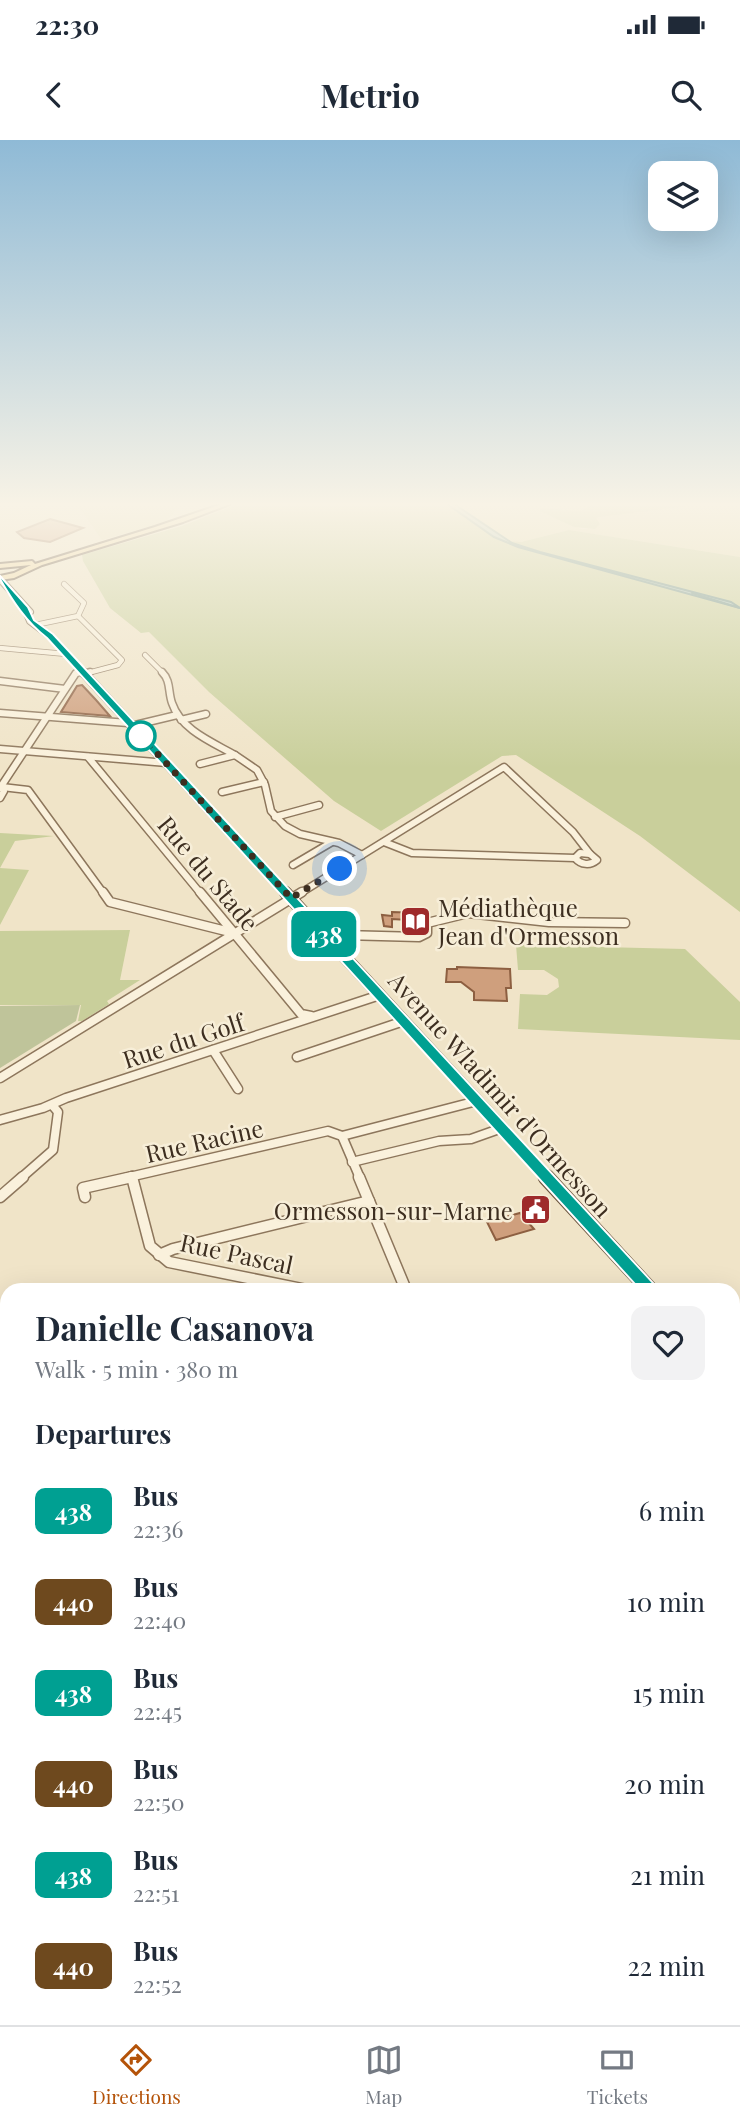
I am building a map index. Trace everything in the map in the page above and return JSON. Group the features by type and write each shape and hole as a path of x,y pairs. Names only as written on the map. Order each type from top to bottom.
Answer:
{"main road":[{"path":"12,592 46,632"},
{"path":"25,609 30,621 46,632"},
{"name":"Avenue Wladimir d'Ormesson","path":"46,632 644,1283"}],"street":[{"path":"73,592 84,603 78,616"},
{"path":"40,624 78,616"},
{"path":"1,787 76,673 118,665 122,660 78,616"},
{"path":"0,648 66,654"},
{"path":"145,655 169,678 170,695 179,717 202,737 257,771 264,782 275,817 300,834 332,842 362,855"},
{"path":"0,681 65,689"},
{"path":"0,713 130,724 208,713"},
{"path":"0,749 167,763"},
{"path":"200,764 235,755"},
{"name":"Rue du Stade","path":"88,757 234,933 299,1018"},
{"path":"0,1078 504,767 573,832 590,854"},
{"path":"222,792 264,782"},
{"path":"0,797 4,791 1,787"},
{"path":"1,787 29,790 110,902 234,933"},
{"path":"275,817 318,805"},
{"path":"293,865 332,842"},
{"path":"384,842 412,853 575,858 582,864 595,863 596,857 580,853 575,858"},
{"path":"327,938 343,935 419,937 427,933 427,923 450,914 503,915 537,921 625,923"},
{"name":"Rue du Golf","path":"0,1120 42,1106 53,1106 66,1098 213,1050 299,1018 314,1017 380,995"},
{"path":"297,1057 404,1021"},
{"path":"213,1050 237,1089"},
{"name":"Rue Racine","path":"85,1197 83,1188 132,1176 328,1131 342,1136 477,1101"},
{"path":"0,1197 53,1150 58,1112 53,1106"},
{"path":"352,1161 439,1140 471,1139 502,1128"},
{"path":"342,1136 403,1283"},
{"name":"Rue Pascal","path":"132,1176 150,1246 159,1255 169,1262 272,1283"},
{"path":"159,1255 173,1249 369,1201"}],"green space":[{"path":"101,592 740,592 740,912 640,836 516,755 502,756 381,831 334,801 209,692 149,632 141,633 110,608"},
{"path":"0,833 54,836 15,841 0,868"},
{"path":"0,868 29,870 0,925"},
{"path":"130,930 120,980 140,980 82,1021 78,1021 81,1005 0,1005 0,931"},
{"path":"516,945 685,949 740,1002 740,1040 518,1029 520,994 547,995 559,987 558,979 544,970 518,970"},
{"path":"80,1005 76,1021 0,1068 0,1006"}],"water":[{"path":"682,592 693,592 731,602 740,608"}],"building":[{"path":"82,685 110,716 61,712 77,686"},
{"name":"Médiathèque Jean d'Ormesson","path":"392,912 419,913 423,916 420,929 407,930 408,920 392,919 392,927 384,926 382,915 392,916"},
{"path":"447,969 510,969 511,988 506,988 507,1001 474,1000 474,992 461,982 446,982"},
{"path":"520,1213 534,1229 496,1240 487,1222"}],"waterway":[{"path":"692,593 740,608"}],"bus line":[{"name":"438","path":"12,592 30,621 50,636 644,1283"}],"place":[{"name":"Médiathèque Jean d'Ormesson","path":"415,921"},
{"name":"Ormesson-sur-Marne","path":"536,1210"}],"route":[{"path":"141,736 291,898 340,869"}]}
